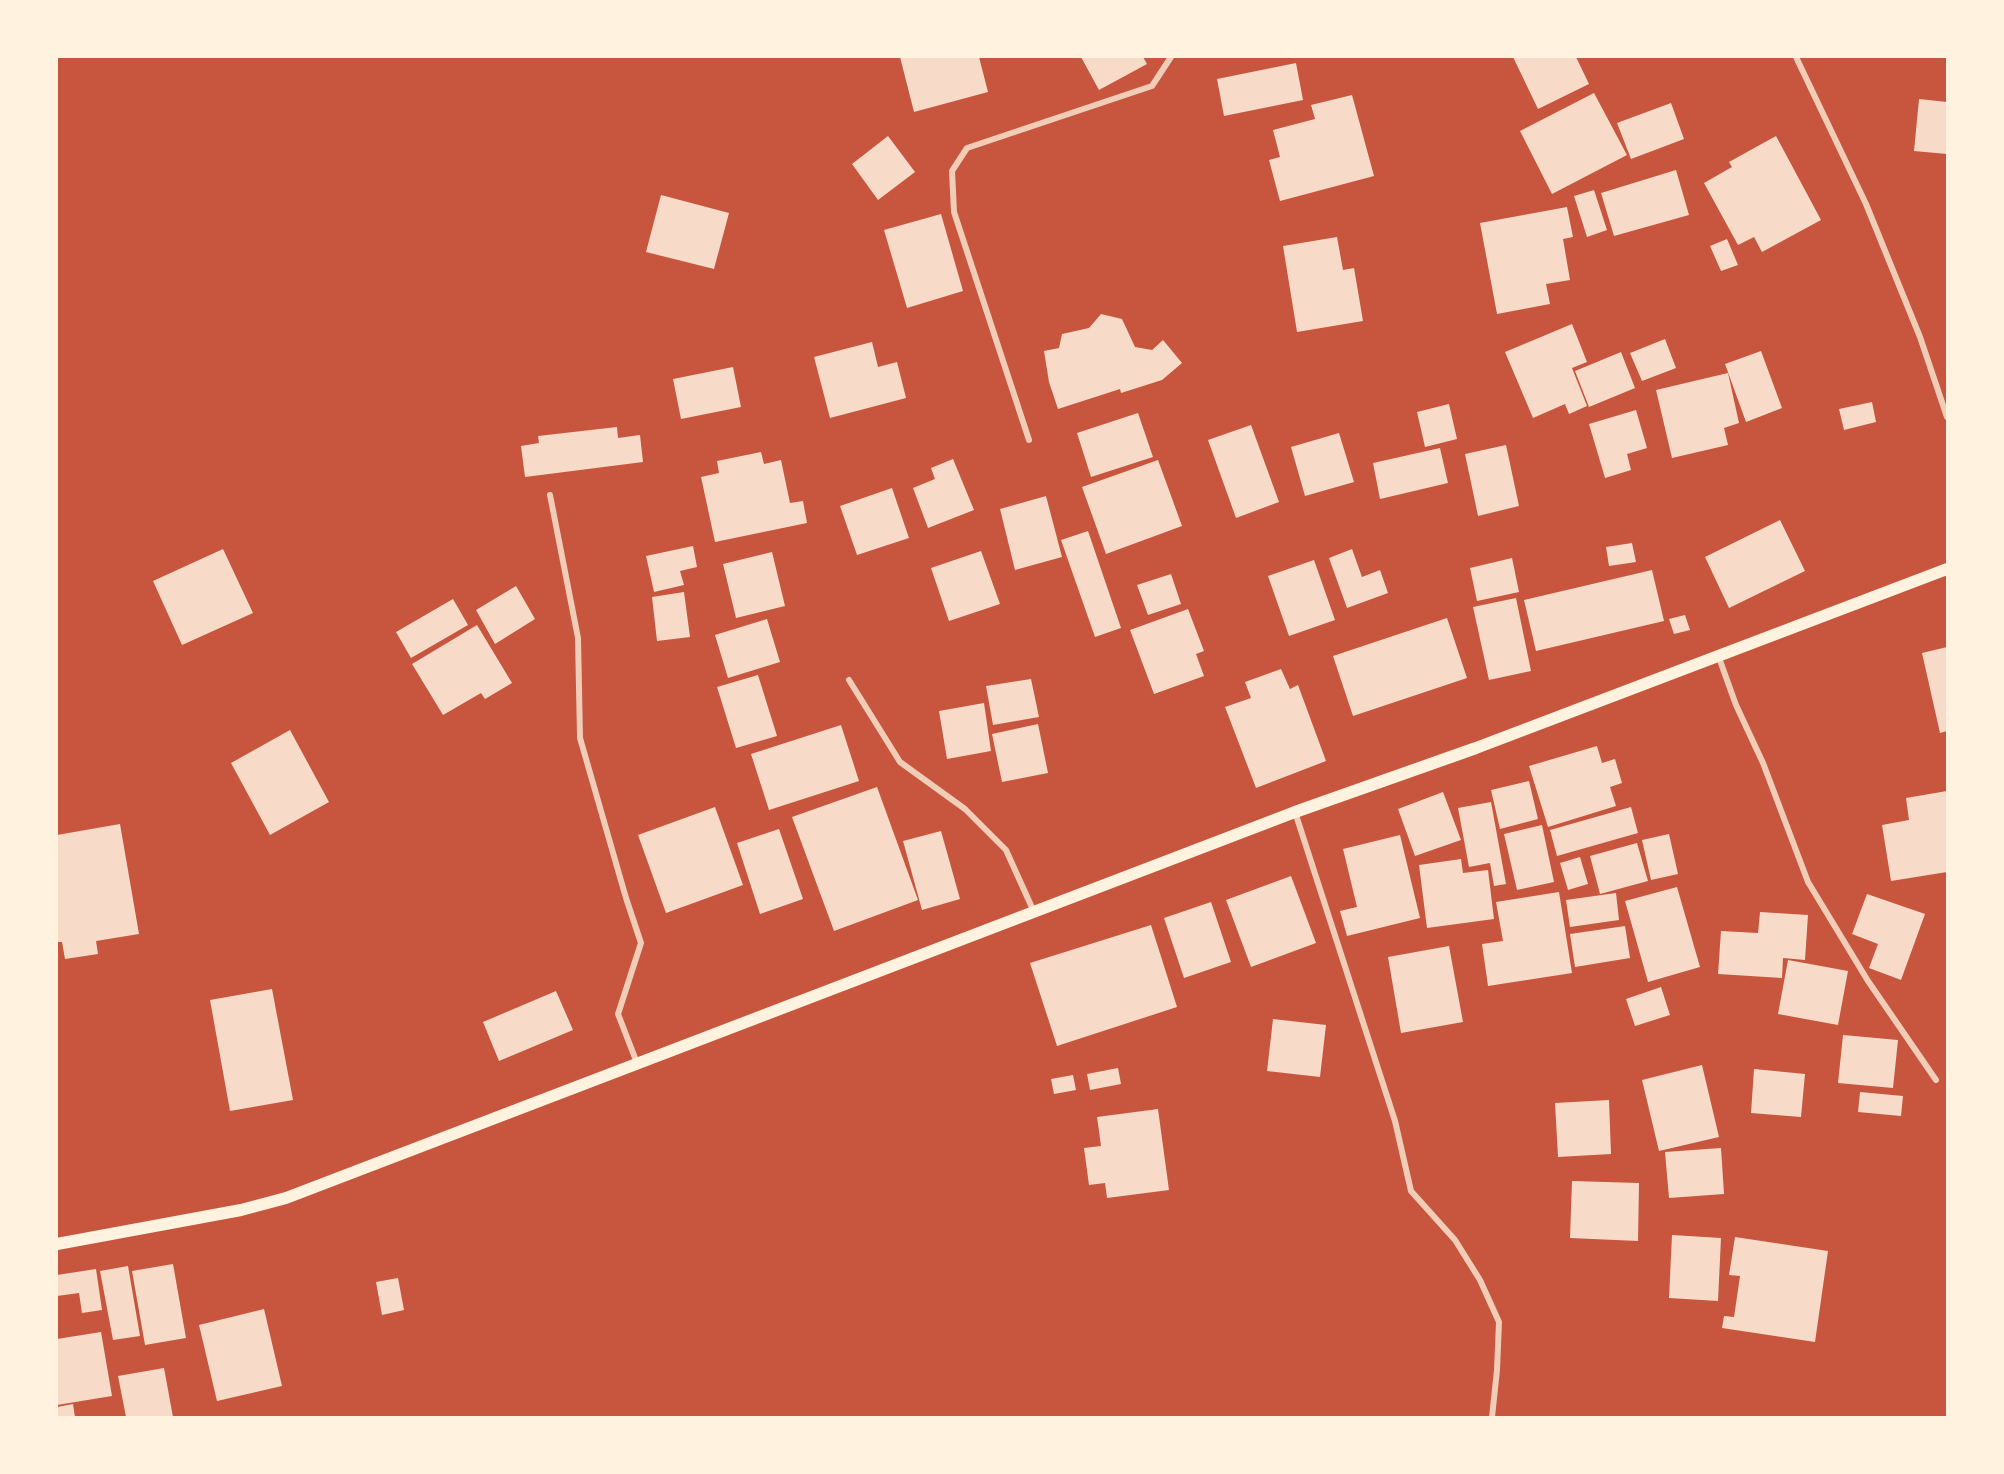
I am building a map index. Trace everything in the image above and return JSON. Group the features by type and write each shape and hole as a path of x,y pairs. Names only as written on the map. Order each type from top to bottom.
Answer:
{"main road":[{"path":"57,1244 241,1210 286,1198 1295,812 1476,748 1947,569"}],"street":[{"path":"1029,440 954,212 952,171 967,148 1152,86 1171,57"},
{"path":"1796,57 1866,204 1920,337 1947,417"},
{"path":"550,495 578,638 580,738 641,943 618,1014 637,1063"},
{"path":"1718,655 1736,705 1763,763 1808,882 1868,981 1936,1080"},
{"path":"849,680 900,762 965,809 1006,850 1034,912"},
{"path":"1295,812 1395,1121 1411,1191 1455,1240 1480,1280 1499,1322 1492,1417"}],"building":[{"path":"900,57 979,57 988,92 914,112"},
{"path":"1081,57 1143,57 1147,64 1099,90"},
{"path":"1513,57 1576,57 1589,84 1538,109"},
{"path":"1296,63 1303,100 1224,116 1217,79"},
{"path":"1594,93 1627,155 1552,194 1520,131"},
{"path":"1352,95 1374,176 1280,201 1269,160 1280,157 1273,130 1315,119 1311,105"},
{"path":"1919,99 1947,102 1947,154 1914,151"},
{"path":"1671,103 1684,139 1631,159 1617,123"},
{"path":"888,136 915,172 878,200 852,164"},
{"path":"1776,136 1821,220 1762,252 1754,237 1738,245 1704,183 1732,167 1729,162"},
{"path":"1676,170 1689,215 1614,236 1601,193"},
{"path":"1594,190 1607,230 1587,237 1574,196"},
{"path":"661,195 729,213 714,269 646,252"},
{"path":"1567,207 1573,237 1563,239 1570,280 1546,284 1550,304 1497,314 1480,223"},
{"path":"941,214 963,291 907,308 884,230"},
{"path":"1337,237 1343,270 1354,268 1363,321 1297,332 1283,246"},
{"path":"1727,239 1738,265 1721,271 1710,246"},
{"path":"1101,314 1122,319 1135,347 1152,350 1163,340 1182,363 1162,380 1121,393 1120,389 1058,409 1049,382 1044,351 1059,348 1062,334 1089,328"},
{"path":"1572,324 1587,362 1572,368 1587,406 1569,414 1565,404 1533,418 1505,352"},
{"path":"1665,339 1676,368 1642,381 1630,353"},
{"path":"872,342 878,367 897,362 906,398 830,418 814,357"},
{"path":"1761,351 1782,408 1746,422 1725,364"},
{"path":"1621,352 1635,388 1589,407 1575,371"},
{"path":"733,367 741,407 681,419 673,379"},
{"path":"1728,373 1739,423 1724,428 1728,445 1672,458 1656,390"},
{"path":"1872,402 1876,422 1844,430 1839,409"},
{"path":"1449,404 1457,439 1425,447 1417,412"},
{"path":"1636,410 1647,448 1627,454 1631,470 1605,478 1589,424"},
{"path":"1138,413 1153,457 1091,477 1077,433"},
{"path":"1251,425 1279,502 1236,518 1208,440"},
{"path":"617,427 618,438 640,435 643,462 525,477 521,446 539,443 538,436"},
{"path":"1339,433 1354,482 1305,496 1291,447"},
{"path":"1506,445 1519,506 1478,516 1465,454"},
{"path":"1440,448 1448,483 1380,499 1373,463"},
{"path":"761,452 764,464 781,460 790,503 803,501 807,523 715,542 701,477 719,473 717,461"},
{"path":"953,459 974,510 928,528 913,488 935,479 931,468"},
{"path":"1158,460 1182,526 1106,554 1082,487"},
{"path":"892,488 909,538 857,555 840,506"},
{"path":"1046,496 1062,557 1015,570 1000,509"},
{"path":"1780,520 1805,571 1729,608 1705,557"},
{"path":"1088,531 1121,628 1095,637 1061,540"},
{"path":"1632,543 1636,562 1609,566 1606,547"},
{"path":"693,546 697,567 680,571 684,585 654,592 646,556"},
{"path":"223,549 253,613 182,645 153,581"},
{"path":"1352,549 1362,577 1380,570 1388,593 1347,608 1329,558"},
{"path":"981,551 1000,604 949,621 931,568"},
{"path":"772,552 785,606 736,618 723,564"},
{"path":"1512,558 1519,592 1477,601 1470,568"},
{"path":"1314,560 1335,620 1289,636 1268,576"},
{"path":"1652,570 1664,621 1536,651 1524,600"},
{"path":"1171,574 1181,604 1148,615 1137,585"},
{"path":"516,586 535,619 495,644 476,610"},
{"path":"684,592 690,637 657,641 652,597"},
{"path":"1516,598 1531,671 1489,680 1473,607"},
{"path":"453,599 468,625 411,658 396,632"},
{"path":"1188,609 1204,651 1196,654 1204,676 1154,694 1130,630"},
{"path":"1685,615 1690,630 1674,634 1669,619"},
{"path":"1447,618 1467,678 1353,716 1333,656"},
{"path":"767,619 780,662 728,678 715,635"},
{"path":"477,625 512,683 485,699 481,693 443,715 412,664"},
{"path":"1947,647 1947,731 1940,733 1922,653"},
{"path":"1281,669 1290,689 1298,685 1326,761 1256,788 1225,707 1251,698 1245,682"},
{"path":"758,675 777,736 736,748 717,687"},
{"path":"1031,679 1039,717 993,725 986,686"},
{"path":"984,703 991,751 947,759 939,711"},
{"path":"1038,724 1048,773 1002,782 992,734"},
{"path":"841,725 859,781 769,810 751,754"},
{"path":"290,730 329,802 270,835 231,763"},
{"path":"1597,746 1602,763 1615,759 1622,783 1610,787 1616,806 1548,827 1529,766"},
{"path":"1529,781 1538,819 1500,829 1491,790"},
{"path":"877,787 918,900 834,931 792,817"},
{"path":"1947,791 1947,872 1891,881 1882,825 1909,820 1906,798"},
{"path":"1443,792 1461,840 1415,856 1398,809"},
{"path":"1491,802 1506,884 1494,886 1490,863 1469,867 1458,808"},
{"path":"715,807 743,885 666,913 638,835"},
{"path":"1631,807 1638,833 1557,856 1550,830"},
{"path":"120,824 139,934 96,941 98,954 65,959 62,942 57,942 57,835"},
{"path":"1542,825 1554,882 1517,890 1504,834"},
{"path":"779,829 803,899 760,914 737,843"},
{"path":"941,831 960,899 922,910 903,841"},
{"path":"1669,834 1678,874 1651,880 1642,840"},
{"path":"1400,835 1420,918 1347,936 1340,911 1357,907 1343,849"},
{"path":"1637,843 1648,881 1600,894 1590,856"},
{"path":"1580,857 1588,884 1568,890 1560,863"},
{"path":"1461,859 1463,873 1488,870 1494,919 1427,928 1419,865"},
{"path":"1291,876 1316,943 1251,967 1226,900"},
{"path":"1677,887 1700,967 1648,982 1625,901"},
{"path":"1559,892 1572,973 1488,986 1482,944 1503,941 1496,902"},
{"path":"1616,893 1619,920 1570,927 1566,900"},
{"path":"1867,894 1925,914 1901,980 1869,968 1878,944 1852,934"},
{"path":"1211,902 1231,962 1184,978 1164,918"},
{"path":"1760,912 1808,915 1805,960 1783,958 1782,978 1718,974 1721,931 1758,933"},
{"path":"1151,925 1177,1007 1057,1046 1030,963"},
{"path":"1625,926 1630,958 1575,967 1570,934"},
{"path":"1449,946 1463,1022 1401,1033 1388,957"},
{"path":"1788,960 1848,971 1838,1025 1778,1014"},
{"path":"1661,987 1670,1015 1635,1026 1626,999"},
{"path":"272,989 293,1100 230,1111 210,1000"},
{"path":"556,991 573,1030 499,1061 483,1022"},
{"path":"1273,1019 1326,1025 1320,1077 1267,1071"},
{"path":"1843,1035 1898,1040 1893,1088 1838,1083"},
{"path":"1702,1065 1719,1137 1659,1151 1642,1080"},
{"path":"1118,1068 1121,1084 1090,1090 1087,1074"},
{"path":"1754,1069 1805,1074 1801,1117 1751,1113"},
{"path":"1073,1075 1076,1090 1054,1094 1051,1079"},
{"path":"1860,1092 1903,1096 1901,1116 1858,1112"},
{"path":"1609,1100 1611,1154 1558,1157 1555,1103"},
{"path":"1158,1109 1169,1190 1107,1198 1105,1183 1089,1185 1084,1148 1101,1146 1097,1117"},
{"path":"1721,1148 1724,1194 1669,1198 1665,1152"},
{"path":"1572,1181 1639,1183 1638,1241 1570,1238"},
{"path":"1672,1235 1721,1238 1718,1301 1669,1298"},
{"path":"1735,1237 1828,1251 1815,1342 1722,1328 1724,1316 1734,1317 1740,1276 1729,1275"},
{"path":"173,1264 186,1338 145,1345 132,1271"},
{"path":"128,1266 140,1336 113,1340 100,1271"},
{"path":"96,1269 102,1310 82,1313 79,1293 57,1296 57,1275"},
{"path":"398,1278 404,1310 382,1315 376,1282"},
{"path":"264,1309 282,1386 217,1401 199,1325"},
{"path":"101,1332 112,1396 57,1405 57,1339"},
{"path":"164,1368 173,1417 126,1417 118,1376"},
{"path":"73,1404 75,1417 57,1417 57,1407"}]}
